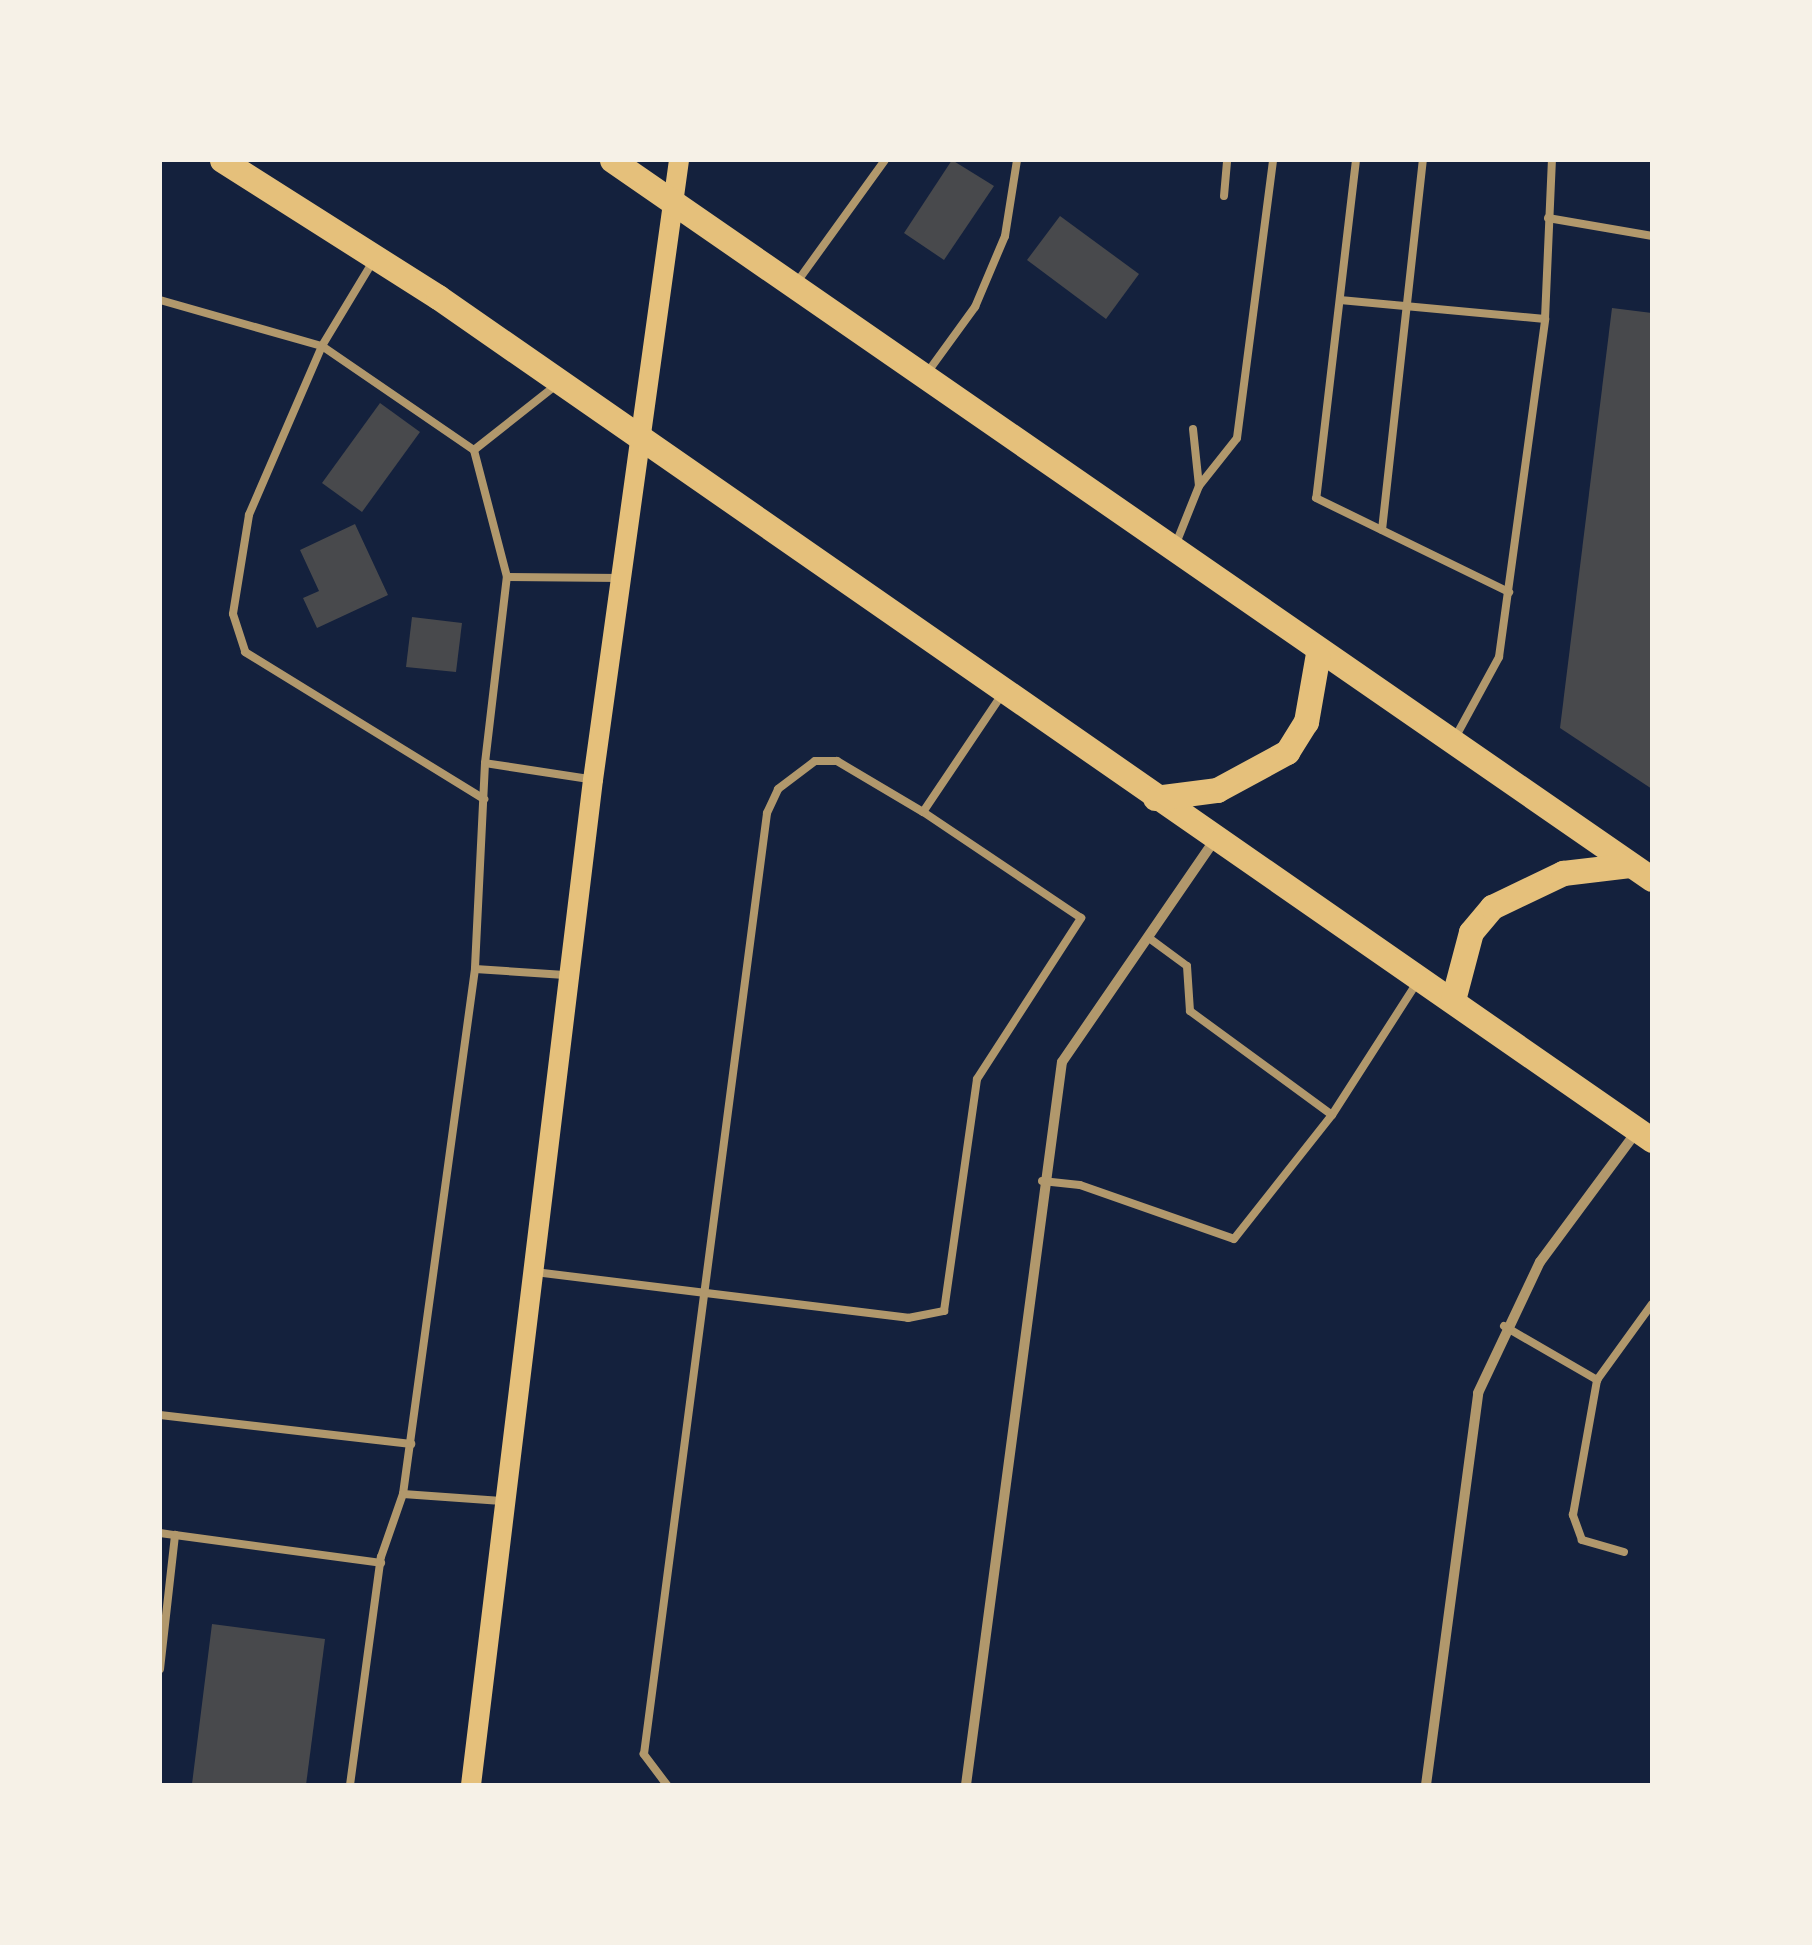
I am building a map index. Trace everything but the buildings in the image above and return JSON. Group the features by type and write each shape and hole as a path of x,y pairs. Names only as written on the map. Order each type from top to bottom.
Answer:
{"main road":[{"path":"222,160 376,256 1214,841 1453,1000 1645,1135"},
{"path":"612,160 1318,653 1652,879"},
{"path":"471,1785 592,780 679,160"},
{"path":"1156,798 1217,790 1287,752 1306,722 1318,653"},
{"path":"1453,1000 1472,932 1492,906 1563,874 1630,865"}],"street":[{"path":"966,1785 1042,1181 1062,1062 1214,841"},
{"path":"1426,1785 1475,1412 1504,1326 1645,1135"}],"lane":[{"path":"795,286 885,160"},
{"path":"924,376 990,272 1017,160"},
{"path":"1224,196 1227,160"},
{"path":"1174,550 1199,486 1236,438 1273,160"},
{"path":"1356,160 1316,498 1508,592"},
{"path":"1382,530 1423,160"},
{"path":"1451,744 1499,657 1545,320 1552,160"},
{"path":"1548,218 1652,236"},
{"path":"376,256 322,346 249,516 233,614 245,652 484,799"},
{"path":"160,300 322,346 474,450 507,577 485,763 475,969 404,1494 380,1563 350,1785"},
{"path":"1340,300 1545,320"},
{"path":"474,450 558,384"},
{"path":"1193,429 1199,486"},
{"path":"507,577 620,578"},
{"path":"923,812 1003,693"},
{"path":"535,1272 704,1290 908,1318 944,1311 977,1080 1080,918 923,812 838,762 815,761 778,789 704,1290 644,1754 667,1785"},
{"path":"485,763 592,780"},
{"path":"1149,938 1188,966 1190,1011 1332,1116"},
{"path":"475,969 570,976"},
{"path":"1042,1181 1080,1185 1234,1240 1332,1116 1420,978"},
{"path":"1624,1552 1575,1532 1597,1380 1652,1304"},
{"path":"1504,1326 1597,1380"},
{"path":"160,1415 411,1444"},
{"path":"404,1494 506,1502"},
{"path":"160,1533 380,1563"},
{"path":"160,1669 175,1535"}]}
